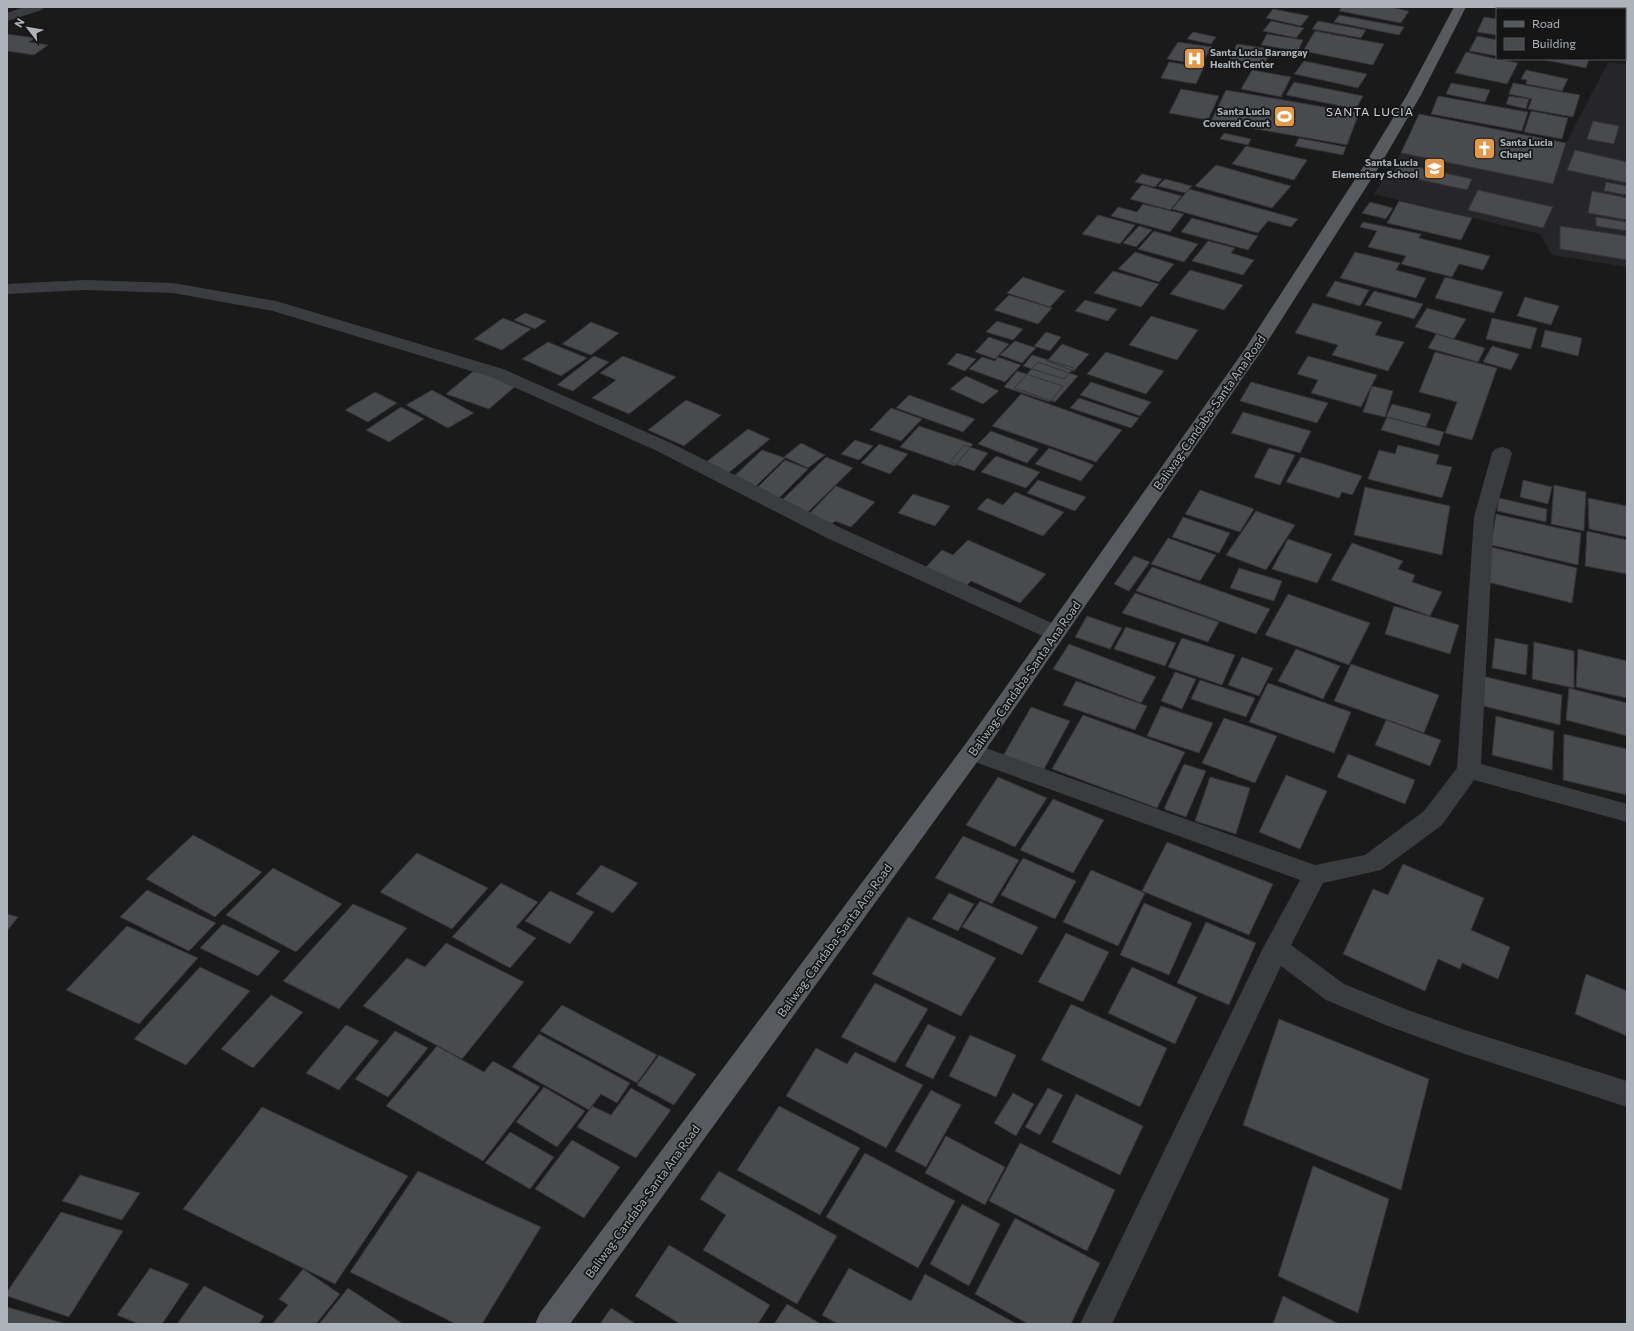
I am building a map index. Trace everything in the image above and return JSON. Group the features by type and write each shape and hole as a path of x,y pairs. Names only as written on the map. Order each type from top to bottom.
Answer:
{"main road":[{"name":"Baliwag-Candaba-Santa Ana Road","path":"551,1324 972,752 1253,350 1371,167 1414,95 1460,7"}],"street":[{"path":"7,17 37,7"},
{"path":"7,289 85,285 174,288 276,306 497,373 664,447 836,534 1055,633"},
{"path":"972,752 1315,875 1372,863 1433,818 1469,770 1484,517 1502,453"},
{"path":"1469,770 1627,813"},
{"path":"1096,1324 1276,948 1315,875"},
{"path":"1276,948 1335,992 1397,1018 1627,1094"}],"shaded area":[{"name":"Santa Lucia Elementary School","path":"1608,62 1627,64 1627,267 1552,255 1540,234 1374,194 1401,153 1553,184 1566,143"}],"building":[{"path":"1342,7 1391,7 1409,11 1401,23 1339,11"},
{"path":"1544,7 1595,7 1594,8 1543,8"},
{"path":"1273,9 1309,16 1301,26 1266,18"},
{"path":"1339,15 1404,27 1399,35 1334,22"},
{"path":"1484,17 1496,19 1496,35 1477,32"},
{"path":"1271,21 1304,28 1296,38 1263,31"},
{"path":"1318,21 1366,30 1361,38 1312,29"},
{"path":"1315,31 1384,44 1373,65 1303,51"},
{"path":"1193,32 1216,37 1211,44 1187,39"},
{"path":"7,34 35,38 29,42 48,45 34,55 7,51"},
{"path":"1267,34 1303,40 1298,51 1261,45"},
{"path":"1477,36 1496,40 1496,56 1469,51"},
{"path":"1178,42 1212,47 1201,65 1167,59"},
{"path":"1237,44 1272,49 1264,65 1230,59"},
{"path":"1466,52 1496,60 1518,63 1507,84 1455,73"},
{"path":"1545,60 1589,60 1586,68"},
{"path":"1304,61 1367,74 1358,88 1294,74"},
{"path":"1169,62 1204,67 1196,84 1161,78"},
{"path":"1252,70 1291,77 1281,97 1241,89"},
{"path":"1526,70 1568,79 1562,91 1526,84 1527,80 1521,79"},
{"path":"1294,82 1363,96 1356,109 1286,95"},
{"path":"1451,83 1490,90 1485,102 1446,94"},
{"path":"1513,83 1580,95 1573,117 1528,109 1532,99 1509,94"},
{"path":"1181,89 1219,96 1208,120 1169,113"},
{"name":"Santa Lucia Covered Court","path":"1226,90 1359,113 1347,145 1211,121"},
{"path":"1438,96 1528,112 1522,131 1431,114"},
{"path":"1509,96 1529,99 1526,109 1506,104"},
{"path":"1531,111 1568,118 1562,139 1524,132"},
{"name":"Santa Lucia Chapel","path":"1419,114 1566,143 1553,184 1401,153"},
{"path":"1593,121 1619,126 1614,144 1587,139"},
{"path":"1224,133 1251,139 1248,145 1220,139"},
{"path":"1299,138 1346,147 1343,155 1295,146"},
{"path":"1246,146 1307,160 1294,180 1232,164"},
{"path":"1575,150 1627,162 1627,183 1567,170"},
{"path":"1399,163 1472,179 1467,190 1394,174"},
{"path":"1216,165 1291,186 1272,208 1195,186"},
{"path":"1142,174 1162,179 1155,187 1135,182"},
{"path":"1165,179 1192,186 1185,193 1158,186"},
{"path":"1606,182 1627,186 1627,195 1604,191"},
{"path":"1142,185 1182,196 1170,210 1130,199"},
{"path":"1189,189 1298,219 1291,227 1268,221 1258,233 1172,209"},
{"path":"1478,190 1553,207 1543,228 1468,210"},
{"path":"1592,191 1627,198 1627,220 1588,213"},
{"path":"1399,201 1472,218 1461,240 1387,223"},
{"path":"1370,202 1393,208 1386,219 1362,213"},
{"path":"1143,204 1184,214 1170,232 1111,216 1118,207 1137,212"},
{"path":"1098,215 1135,225 1120,244 1082,234"},
{"path":"1596,217 1627,222 1627,231 1596,226"},
{"path":"1192,218 1258,236 1248,250 1181,232"},
{"path":"1363,222 1421,234 1419,238 1490,256 1483,270 1459,264 1452,277 1401,264 1406,256 1368,247 1377,231 1360,227"},
{"path":"1139,226 1152,230 1136,247 1123,243"},
{"path":"1560,226 1627,236 1627,260 1560,249"},
{"path":"1154,231 1198,244 1184,262 1138,249"},
{"path":"1208,241 1235,248 1231,253 1254,260 1243,275 1192,261"},
{"path":"1135,252 1174,264 1159,282 1118,269"},
{"path":"1355,252 1400,263 1396,270 1426,278 1416,298 1340,278"},
{"path":"1190,270 1243,285 1224,310 1170,294"},
{"path":"1113,271 1159,284 1141,307 1094,293"},
{"path":"1023,277 1065,291 1050,307 1007,293"},
{"path":"1445,277 1503,292 1494,313 1435,298"},
{"path":"1335,281 1369,290 1360,306 1326,296"},
{"path":"1374,291 1423,304 1414,319 1365,305"},
{"path":"1009,295 1052,308 1038,324 994,310"},
{"path":"1525,297 1559,306 1551,325 1517,316"},
{"path":"1085,300 1117,309 1108,321 1075,311"},
{"path":"1313,303 1382,322 1375,335 1404,342 1388,371 1332,355 1338,345 1295,333"},
{"path":"1427,308 1466,319 1454,339 1415,327"},
{"path":"525,313 546,321 535,329 514,320"},
{"path":"1151,316 1198,330 1177,360 1129,345"},
{"path":"503,318 531,329 502,350 474,339"},
{"path":"1492,318 1537,328 1531,349 1486,339"},
{"path":"997,321 1023,329 1013,340 986,332"},
{"path":"591,322 619,333 591,355 562,344"},
{"path":"1545,330 1582,338 1578,356 1541,347"},
{"path":"1046,332 1061,337 1050,351 1034,346"},
{"path":"1436,334 1485,348 1478,362 1428,348"},
{"path":"989,337 1009,344 995,359 975,352"},
{"path":"1015,341 1036,348 1022,363 1000,355"},
{"path":"548,342 587,358 561,376 522,359"},
{"path":"1062,344 1089,354 1074,371 1047,361"},
{"path":"1492,346 1519,354 1511,370 1483,362"},
{"path":"1106,352 1164,371 1146,394 1087,374"},
{"path":"1435,352 1497,368 1472,440 1445,433 1457,402 1419,392"},
{"path":"957,353 976,359 965,371 947,364"},
{"path":"1032,355 1074,368 1064,379 1023,366"},
{"path":"594,356 609,362 573,391 557,385"},
{"path":"623,356 676,377 629,414 592,398 616,380 600,373"},
{"path":"1308,356 1377,375 1361,407 1311,393 1318,380 1297,374"},
{"path":"982,357 995,361 998,357 1021,365 1005,382 969,369"},
{"path":"1038,362 1078,376 1055,402 1014,388"},
{"path":"476,369 518,384 489,409 446,394"},
{"path":"1017,371 1063,386 1050,402 1004,387"},
{"path":"966,376 999,391 983,404 950,389"},
{"path":"1091,382 1151,402 1140,416 1080,395"},
{"path":"1251,382 1328,403 1317,423 1240,401"},
{"path":"1372,386 1393,391 1385,417 1363,412"},
{"path":"432,390 474,413 448,428 406,405"},
{"path":"375,392 397,403 368,422 345,410"},
{"path":"1021,394 1122,430 1096,462 992,426"},
{"path":"909,395 975,419 963,432 896,408"},
{"path":"1079,398 1139,418 1131,428 1070,408"},
{"path":"686,400 721,415 684,446 648,430"},
{"path":"1392,404 1431,414 1426,427 1386,417"},
{"path":"401,407 424,419 389,442 366,430"},
{"path":"891,408 922,419 901,441 870,430"},
{"path":"1243,412 1311,431 1300,453 1231,433"},
{"path":"1387,417 1444,432 1439,446 1381,430"},
{"path":"919,426 973,444 955,466 900,447"},
{"path":"748,429 770,439 727,474 705,463"},
{"path":"991,431 1039,449 1027,463 978,444"},
{"path":"855,440 873,446 859,460 841,454"},
{"path":"801,443 825,455 808,468 784,457"},
{"path":"879,444 908,454 890,474 861,463"},
{"path":"964,445 988,453 974,471 950,462"},
{"path":"1398,445 1439,455 1436,464 1452,467 1442,498 1368,479 1379,450 1395,454"},
{"path":"1049,448 1094,465 1081,481 1035,464"},
{"path":"1269,448 1295,455 1280,485 1254,477"},
{"path":"762,450 785,458 753,489 730,480"},
{"path":"996,456 1040,472 1026,488 981,472"},
{"path":"826,457 853,468 807,513 780,502"},
{"path":"1301,457 1362,476 1352,495 1342,492 1339,498 1286,482"},
{"path":"785,460 808,469 778,499 755,490"},
{"path":"1038,480 1086,497 1075,511 1027,493"},
{"path":"1523,480 1552,487 1548,504 1520,497"},
{"path":"1554,485 1586,492 1584,531 1551,524"},
{"path":"836,486 875,502 851,527 835,521 830,526 807,516"},
{"path":"1365,487 1450,506 1442,555 1354,535"},
{"path":"1200,490 1254,509 1240,532 1185,514"},
{"path":"1015,492 1064,512 1043,536 977,509 987,498 1003,505"},
{"path":"913,494 950,506 935,526 898,513"},
{"path":"1499,498 1547,509 1546,522 1497,511"},
{"path":"1588,498 1627,506 1627,537 1589,529"},
{"path":"1256,511 1295,525 1266,570 1226,555"},
{"path":"1496,514 1581,533 1578,565 1491,545"},
{"path":"1183,517 1230,533 1219,553 1172,537"},
{"path":"1587,531 1627,540 1627,574 1585,566"},
{"path":"1168,538 1216,555 1200,581 1151,564"},
{"path":"1288,539 1332,554 1317,583 1272,569"},
{"path":"968,540 1046,574 1020,603 971,581 965,587 924,569 942,550 953,555"},
{"path":"1352,543 1403,561 1398,569 1415,575 1412,582 1442,592 1430,616 1331,580"},
{"path":"1491,547 1577,568 1572,603 1483,581"},
{"path":"1134,556 1150,562 1129,591 1114,584"},
{"path":"1152,567 1270,609 1256,634 1136,591"},
{"path":"1239,568 1282,581 1274,601 1230,588"},
{"path":"1135,593 1219,622 1208,642 1122,613"},
{"path":"1288,594 1370,623 1349,665 1265,635"},
{"path":"1394,606 1459,625 1450,654 1385,634"},
{"path":"1087,616 1122,628 1110,649 1075,637"},
{"path":"1126,627 1176,643 1165,666 1114,649"},
{"path":"1182,638 1235,655 1222,685 1168,667"},
{"path":"1495,638 1528,645 1526,675 1492,668"},
{"path":"1534,642 1574,651 1574,688 1532,679"},
{"path":"1069,644 1156,677 1141,703 1053,669"},
{"path":"1296,649 1340,666 1323,699 1278,681"},
{"path":"1578,649 1627,661 1627,698 1576,687"},
{"path":"1242,657 1273,668 1259,696 1228,685"},
{"path":"1351,664 1439,695 1424,733 1334,701"},
{"path":"1175,672 1196,679 1182,709 1161,701"},
{"path":"1478,675 1562,695 1560,725 1475,704"},
{"path":"1200,680 1255,698 1246,717 1191,699"},
{"path":"1076,681 1147,706 1135,730 1063,705"},
{"path":"1268,683 1351,712 1334,753 1249,722"},
{"path":"1569,688 1627,703 1627,736 1566,720"},
{"path":"1161,706 1213,723 1199,753 1147,736"},
{"path":"1031,707 1070,721 1043,771 1003,756"},
{"path":"1083,715 1185,752 1157,808 1052,769"},
{"path":"1496,716 1554,731 1552,770 1492,755"},
{"path":"1224,718 1277,736 1255,783 1202,763"},
{"path":"1386,720 1441,740 1430,766 1375,745"},
{"path":"1564,734 1627,749 1627,795 1563,780"},
{"path":"1348,754 1415,780 1405,804 1337,777"},
{"path":"1184,764 1206,771 1186,817 1164,809"},
{"path":"1286,775 1327,791 1300,849 1259,832"},
{"path":"998,777 1047,798 1015,847 966,825"},
{"path":"1210,777 1250,788 1236,834 1195,821"},
{"path":"1053,799 1104,820 1073,873 1020,850"},
{"path":"193,835 262,872 215,917 146,879"},
{"path":"963,836 1019,860 992,904 935,878"},
{"path":"1167,842 1273,884 1249,935 1142,891"},
{"path":"417,853 488,888 452,929 380,892"},
{"path":"1023,858 1076,881 1055,919 1001,895"},
{"path":"1403,864 1484,898 1471,930 1510,947 1498,979 1462,963 1460,969 1438,959 1425,991 1343,954 1373,889 1388,895"},
{"path":"601,865 638,883 613,913 576,894"},
{"path":"273,868 342,904 296,952 226,915"},
{"path":"1091,870 1145,893 1118,946 1063,922"},
{"path":"501,883 538,902 516,927 536,938 510,968 452,937"},
{"path":"147,890 216,923 189,951 120,917"},
{"path":"550,891 594,912 570,944 525,921"},
{"path":"949,893 974,904 958,931 932,919"},
{"path":"980,901 1038,927 1022,955 962,927"},
{"path":"1144,903 1192,923 1169,975 1120,955"},
{"path":"353,904 407,928 339,1009 283,981"},
{"path":"7,914 18,917 7,931"},
{"path":"908,917 996,958 961,1016 872,974"},
{"path":"1206,922 1256,943 1229,1005 1177,983"},
{"path":"223,924 280,951 258,976 200,948"},
{"path":"127,926 198,958 139,1024 66,990"},
{"path":"1066,933 1109,952 1083,1002 1038,982"},
{"path":"446,943 524,982 462,1059 363,1006 407,958 425,967"},
{"path":"200,967 250,991 186,1065 134,1039"},
{"path":"1132,967 1197,997 1175,1044 1108,1013"},
{"path":"1586,974 1627,991 1627,1036 1575,1014"},
{"path":"875,983 928,1009 895,1063 841,1037"},
{"path":"271,995 303,1012 253,1068 221,1049"},
{"path":"1071,1004 1167,1048 1140,1107 1041,1060"},
{"path":"562,1005 657,1055 637,1083 540,1031"},
{"path":"1279,1019 1429,1079 1401,1190 1243,1125"},
{"path":"928,1024 956,1037 933,1079 905,1066"},
{"path":"346,1025 379,1041 339,1090 306,1073"},
{"path":"395,1031 428,1048 388,1097 355,1079"},
{"path":"539,1034 630,1083 617,1103 601,1094 589,1110 512,1067"},
{"path":"970,1035 1016,1055 996,1097 949,1076"},
{"path":"437,1046 484,1072 493,1061 540,1087 483,1161 386,1106"},
{"path":"816,1048 847,1064 855,1052 923,1085 886,1148 786,1096"},
{"path":"659,1055 696,1074 674,1105 637,1085"},
{"path":"544,1087 585,1111 557,1147 516,1122"},
{"path":"631,1088 671,1110 636,1158 577,1127 592,1106 611,1115"},
{"path":"1048,1088 1063,1095 1040,1135 1025,1127"},
{"path":"931,1090 961,1105 926,1167 895,1151"},
{"path":"1013,1093 1034,1104 1016,1136 994,1123"},
{"path":"1076,1094 1143,1126 1120,1175 1052,1142"},
{"path":"779,1106 860,1148 820,1215 737,1170"},
{"path":"262,1107 408,1176 335,1284 183,1209"},
{"path":"510,1132 554,1157 530,1189 485,1163"},
{"path":"946,1136 1005,1167 985,1205 925,1173"},
{"path":"572,1140 620,1167 584,1218 535,1189"},
{"path":"1020,1143 1115,1190 1087,1251 989,1201"},
{"path":"865,1153 955,1201 918,1268 826,1217"},
{"path":"1313,1166 1389,1199 1358,1313 1278,1276"},
{"path":"418,1171 541,1227 482,1324 456,1324 350,1272"},
{"path":"719,1171 837,1236 797,1304 703,1250 726,1215 700,1199"},
{"path":"80,1175 140,1193 122,1220 62,1201"},
{"path":"962,1204 1000,1224 969,1286 930,1264"},
{"path":"61,1212 123,1231 69,1317 7,1296 7,1292"},
{"path":"1015,1218 1100,1263 1071,1324 1028,1324 975,1294"},
{"path":"669,1245 770,1305 758,1324 680,1324 635,1296"},
{"path":"150,1268 189,1284 162,1324 139,1324 117,1315"},
{"path":"849,1268 911,1301 925,1274 1017,1324 838,1324 822,1315"},
{"path":"303,1269 340,1294 316,1324 272,1324 288,1305 279,1299"},
{"path":"204,1286 264,1316 259,1324 177,1324"},
{"path":"348,1288 403,1324 319,1324"},
{"path":"1283,1296 1339,1324 1273,1324"},
{"path":"787,1304 821,1324 774,1324"},
{"path":"7,1307 66,1324 7,1324"},
{"path":"611,1308 636,1324 600,1324"}],"place":[{"name":"Santa Lucia Barangay Health Center","path":"1195,58"},
{"name":"Santa Lucia Covered Court","path":"1285,117"},
{"name":"Santa Lucia Chapel","path":"1484,148"},
{"name":"Santa Lucia Elementary School","path":"1434,168"}],"district":[{"name":"SANTA LUCIA","path":"1370,111"}]}
